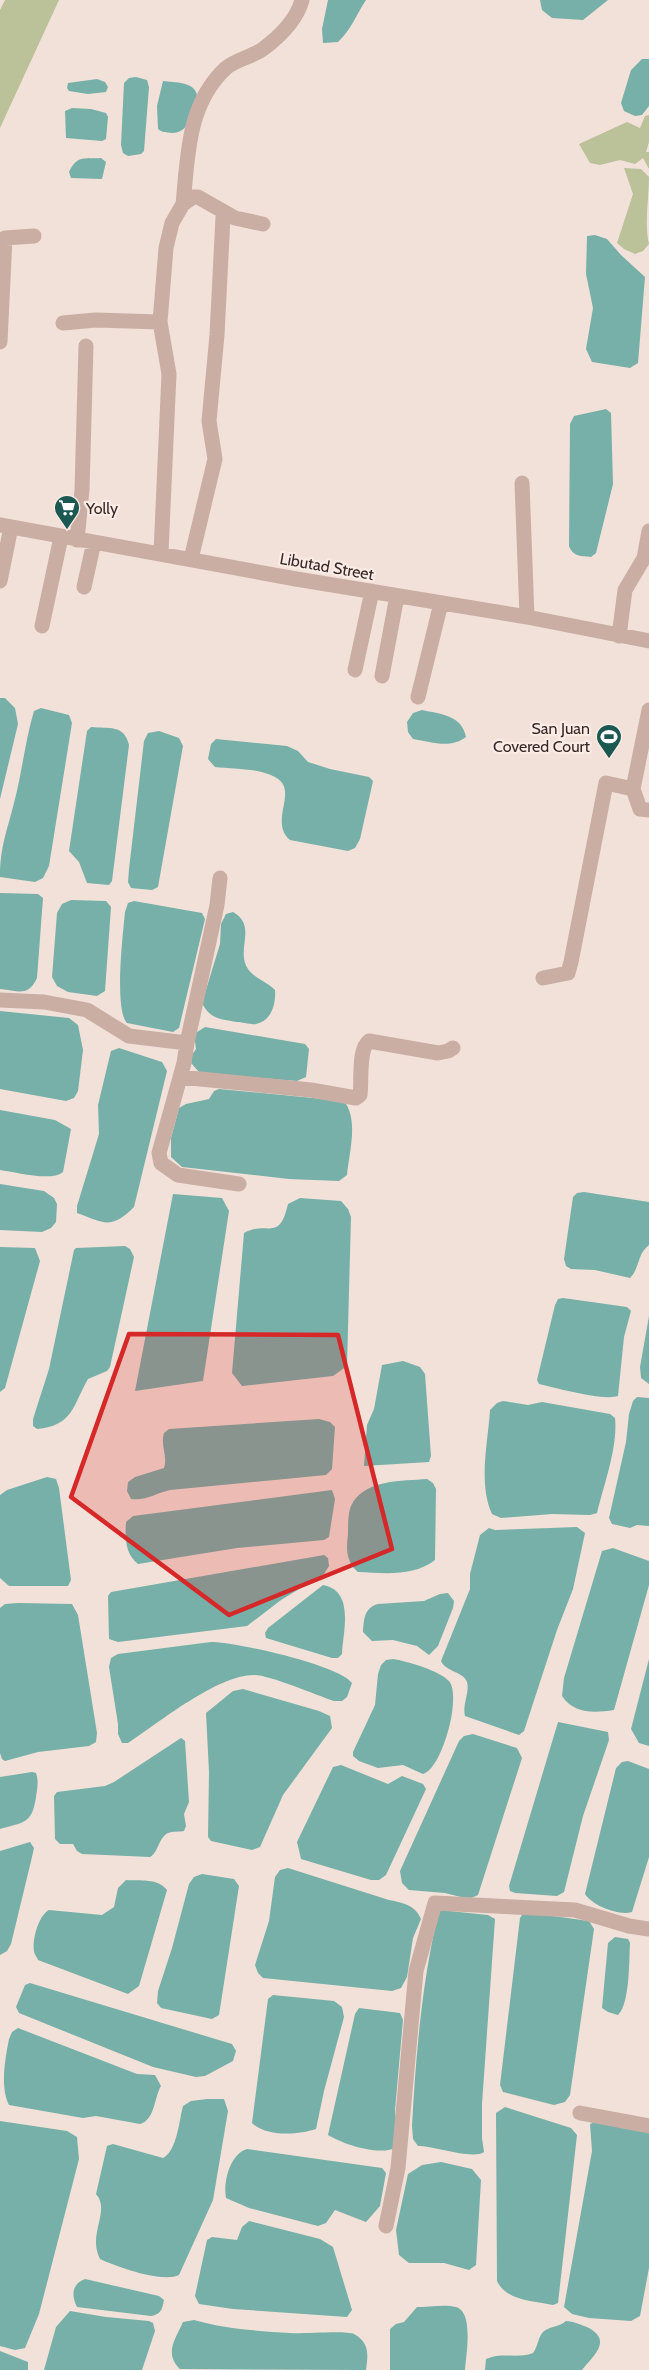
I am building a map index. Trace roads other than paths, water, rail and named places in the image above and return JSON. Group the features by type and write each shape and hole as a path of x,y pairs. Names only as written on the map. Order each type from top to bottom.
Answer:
{"street":[{"path":"161,553 169,374 160,322 166,248 172,223 183,204 194,117 203,100 225,70 233,63 262,49 297,16 302,0"},
{"path":"183,204 198,197 235,218 263,224"},
{"path":"191,559 215,459 209,421 225,213"},
{"path":"0,342 3,238 34,236"},
{"path":"63,323 96,320 160,322"},
{"path":"77,540 82,490 86,346"},
{"path":"522,483 527,617"},
{"path":"0,581 6,526"},
{"name":"Libutad Street","path":"6,526 649,640"},
{"path":"619,636 625,590 644,558 649,531"},
{"path":"42,626 62,537"},
{"path":"84,588 94,542"},
{"path":"354,670 372,591"},
{"path":"382,676 397,596"},
{"path":"418,697 441,603"},
{"path":"649,710 633,789 640,809 649,810"},
{"path":"543,978 568,973 606,783 633,789"},
{"path":"220,878 217,904 180,1077 159,1153 161,1163 178,1175 239,1184"},
{"path":"0,1000 44,1002 87,1010 129,1036 187,1043"},
{"path":"180,1077 311,1090 356,1098 360,1095 362,1081 363,1045 369,1041 438,1053 453,1048"},
{"path":"387,2226 398,2168 416,1971 435,1903 575,1910 629,1926 649,1929"},
{"path":"580,2113 649,2126"}],"water":[{"path":"328,0 366,0 338,42 323,43 322,29"},
{"path":"540,0 608,0 583,20 552,18 542,10"},
{"path":"642,59 649,59 649,106 642,115 635,116 624,111 621,103 631,70"},
{"path":"129,78 147,80 149,87 144,151 141,154 128,156 123,153 121,145 124,83"},
{"path":"97,79 105,82 108,87 106,92 88,94 69,91 67,88 68,83"},
{"path":"163,81 188,85 195,90 197,95 190,120 178,132 165,132 158,129 157,106"},
{"path":"72,108 106,113 108,117 106,139 102,141 66,138 65,111"},
{"path":"101,158 106,162 102,179 71,178 69,172 78,160"},
{"path":"595,235 607,239 645,277 638,363 630,368 592,362 586,349 593,308 586,274 587,236"},
{"path":"606,409 611,413 613,484 596,553 591,557 581,556 575,554 569,546 570,424 574,416"},
{"path":"0,698 5,698 15,708 18,724 0,799"},
{"path":"41,708 69,715 72,723 49,866 43,878 35,882 0,877 0,866 31,722 34,711"},
{"path":"422,710 443,714 455,720 464,730 466,737 447,744 413,739 408,732 407,722 413,713"},
{"path":"91,727 120,731 127,738 129,745 112,881 109,885 87,883 79,862 69,851 87,731"},
{"path":"159,731 179,738 183,746 158,887 152,890 131,888 128,882 129,869 144,741 148,733"},
{"path":"216,739 287,746 298,751 308,762 369,777 373,781 360,839 355,848 348,851 290,840 282,824 285,790 282,783 275,777 261,772 215,767 208,759 211,744"},
{"path":"0,893 38,894 43,898 37,978 30,988 22,991 0,989"},
{"path":"71,900 106,901 111,907 105,991 97,996 68,992 57,986 52,977 57,913 62,904"},
{"path":"134,901 202,913 205,919 179,1028 173,1032 127,1023 123,1015 120,988 121,953 125,912 128,903"},
{"path":"233,912 244,924 244,954 248,969 275,990 272,1011 266,1019 256,1024 216,1017 208,1012 202,1003 220,944 221,924 226,914"},
{"path":"0,1011 69,1018 78,1025 83,1050 78,1091 74,1098 66,1101 0,1089"},
{"path":"205,1027 305,1044 309,1049 306,1077 297,1081 200,1073 191,1063 196,1049 194,1034"},
{"path":"119,1048 162,1062 167,1071 134,1207 113,1222 101,1222 77,1213 77,1206 99,1134 98,1105 111,1051"},
{"path":"219,1089 344,1101 349,1109 352,1127 347,1175 339,1181 289,1179 182,1167 171,1157 171,1138 179,1108 186,1104 209,1099 214,1091"},
{"path":"0,1110 55,1120 71,1129 63,1172 58,1175 42,1176 0,1170"},
{"path":"0,1184 44,1191 54,1198 57,1204 56,1222 51,1228 42,1232 0,1230"},
{"path":"584,1192 649,1202 649,1245 642,1253 636,1270 630,1278 595,1270 571,1269 566,1266 564,1259 573,1197 577,1193"},
{"path":"173,1194 222,1198 229,1211 203,1381 135,1391"},
{"path":"300,1198 341,1201 351,1217 347,1366 333,1376 242,1386 232,1373 244,1233 260,1228 276,1227 285,1216 288,1204"},
{"path":"125,1246 130,1249 134,1257 110,1367 107,1371 88,1379 65,1419 58,1424 37,1429 33,1426 33,1419 49,1369 74,1250 76,1248"},
{"path":"0,1247 35,1248 40,1261 5,1388 0,1392"},
{"path":"558,1299 627,1307 631,1311 624,1337 618,1396 601,1397 539,1384 537,1380 555,1305"},
{"path":"649,1316 649,1384 641,1378 640,1367"},
{"path":"403,1361 420,1367 425,1374 431,1456 429,1462 364,1466 367,1425 374,1409 382,1365"},
{"path":"637,1397 649,1398 649,1526 637,1525 630,1528 612,1524 609,1518 626,1442 629,1414 633,1401"},
{"path":"503,1401 528,1405 542,1402 610,1414 615,1418 612,1453 597,1513 501,1518 492,1514 486,1489 486,1449 490,1410"},
{"path":"319,1419 330,1422 335,1427 332,1469 326,1475 170,1490 137,1499 131,1499 127,1491 128,1482 135,1477 164,1468 163,1437 169,1429"},
{"path":"47,1477 56,1479 59,1488 71,1580 68,1586 9,1586 0,1578 0,1495 7,1490"},
{"path":"427,1479 436,1489 435,1560 408,1572 358,1572 349,1560 347,1545 349,1512 357,1497 374,1486 384,1483"},
{"path":"332,1490 335,1499 329,1537 324,1540 237,1548 138,1564 128,1551 126,1522 133,1516"},
{"path":"577,1527 585,1533 573,1589 524,1731 519,1735 465,1716 467,1682 462,1676 443,1665 441,1661 470,1589 470,1574 480,1535 489,1528 495,1530"},
{"path":"613,1548 649,1561 649,1585 614,1710 585,1711 572,1706 562,1696 564,1678 602,1551"},
{"path":"324,1555 328,1558 329,1566 324,1574 281,1600 247,1626 118,1642 109,1639 108,1596 111,1592"},
{"path":"323,1585 340,1595 343,1603 344,1634 342,1654 338,1658 266,1638 265,1633 268,1628"},
{"path":"448,1593 454,1601 453,1608 438,1646 429,1655 417,1646 393,1640 372,1641 363,1632 367,1611 373,1606 424,1601"},
{"path":"5,1604 72,1604 78,1615 97,1733 96,1742 89,1746 38,1752 5,1761 2,1759 0,1753 0,1608"},
{"path":"211,1642 263,1650 308,1662 343,1676 352,1683 347,1697 342,1701 334,1701 271,1678 254,1675 239,1677 206,1691 128,1743 122,1743 118,1734 109,1667 111,1658 118,1654"},
{"path":"393,1659 414,1664 445,1677 452,1689 451,1716 443,1746 430,1769 423,1774 403,1765 378,1768 359,1761 353,1756 375,1705 381,1665 386,1660"},
{"path":"649,1659 649,1746 639,1743 631,1729"},
{"path":"243,1689 319,1711 330,1716 332,1728 283,1795 260,1847 252,1850 211,1841 208,1837 209,1772 206,1713 233,1691"},
{"path":"558,1722 608,1732 609,1740 583,1816 564,1892 557,1896 515,1893 510,1891 509,1886"},
{"path":"473,1734 517,1748 522,1758 478,1895 469,1899 445,1893 409,1890 402,1883 400,1871 459,1741 464,1736"},
{"path":"181,1738 185,1741 189,1802 184,1814 186,1826 184,1831 170,1832 165,1835 150,1857 82,1854 73,1844 60,1844 55,1839 54,1796 57,1792 105,1786"},
{"path":"628,1761 649,1769 649,1857 632,1912 620,1913 600,1906 585,1894 616,1768 622,1762"},
{"path":"341,1765 388,1784 402,1776 423,1784 426,1789 386,1875 379,1880 371,1880 301,1859 297,1842 333,1767"},
{"path":"36,1773 38,1782 32,1812 21,1823 0,1829 0,1777"},
{"path":"30,1842 34,1848 11,1944 7,1951 0,1955 0,1851"},
{"path":"288,1868 404,1904 419,1914 421,1919 413,1938 407,1977 401,1988 392,1991 263,1978 258,1973 255,1965 269,1921 275,1877 280,1870"},
{"path":"202,1874 234,1879 239,1886 219,2015 212,2019 161,2008 157,2003 158,1991 189,1884 194,1877"},
{"path":"126,1880 154,1882 167,1890 139,1986 128,1994 38,1960 34,1952 34,1940 39,1922 45,1913 49,1910 102,1915 114,1907 118,1888"},
{"path":"439,1910 488,1915 495,1919 482,2104 484,2152 479,2154 463,2154 418,2146 413,2139 412,2126 421,2017 428,1963"},
{"path":"524,1912 589,1921 594,1929 570,2095 565,2102 554,2105 503,2092 500,2085 520,1918"},
{"path":"615,1937 628,1939 630,1943 627,1992 618,2015 602,2008 608,1943"},
{"path":"30,1983 232,2044 236,2051 233,2061 205,2076 196,2077 153,2067 19,2013 16,2007 25,1985"},
{"path":"273,1995 334,2001 342,2007 344,2017 316,2129 301,2133 274,2133 258,2128 252,2123 268,1999"},
{"path":"359,2008 400,2013 403,2020 395,2110 397,2147 390,2150 362,2148 328,2135 355,2014"},
{"path":"18,2028 137,2074 155,2075 161,2086 149,2118 140,2124 96,2116 83,2118 9,2105 4,2082 5,2064 9,2039 12,2032"},
{"path":"224,2099 228,2111 213,2200 179,2275 151,2276 100,2259 96,2241 101,2208 96,2194 107,2146 113,2144 163,2158 168,2154 174,2142 183,2106 191,2101"},
{"path":"505,2107 571,2128 577,2135 558,2303 553,2305 529,2301 507,2293 497,2281 496,2113"},
{"path":"0,2121 67,2131 77,2137 79,2159 39,2314 25,2348 15,2350 0,2346"},
{"path":"598,2121 649,2131 649,2268 640,2316 631,2321 589,2318 572,2314 564,2307 592,2151 590,2124"},
{"path":"247,2149 382,2168 386,2173 380,2206 366,2222 335,2210 326,2223 318,2226 249,2208 226,2198 225,2192 232,2162"},
{"path":"441,2162 472,2169 481,2180 476,2265 469,2270 444,2263 409,2263 399,2255 396,2230 408,2174 422,2165"},
{"path":"249,2221 320,2239 333,2247 352,2310 347,2317 233,2309 199,2304 195,2296 207,2240 212,2237 237,2240 242,2227"},
{"path":"85,2279 159,2296 164,2300 162,2309 151,2316 77,2307 74,2290 77,2284"},
{"path":"447,2306 456,2307 462,2311 468,2335 465,2370 390,2370 390,2329 404,2322 417,2307"},
{"path":"70,2311 153,2323 155,2331 142,2370 44,2370 56,2327"},
{"path":"194,2320 218,2326 254,2330 354,2334 365,2345 366,2370 180,2369 175,2363 172,2346 183,2322"},
{"path":"566,2321 589,2328 599,2338 600,2343 596,2354 582,2370 485,2370 486,2359 533,2353 544,2331"},
{"path":"0,2351 28,2362 28,2370 0,2370"}],"place":[{"name":"Yolly","path":"67,531"},
{"name":"San Juan Covered Court","path":"609,760"}]}
